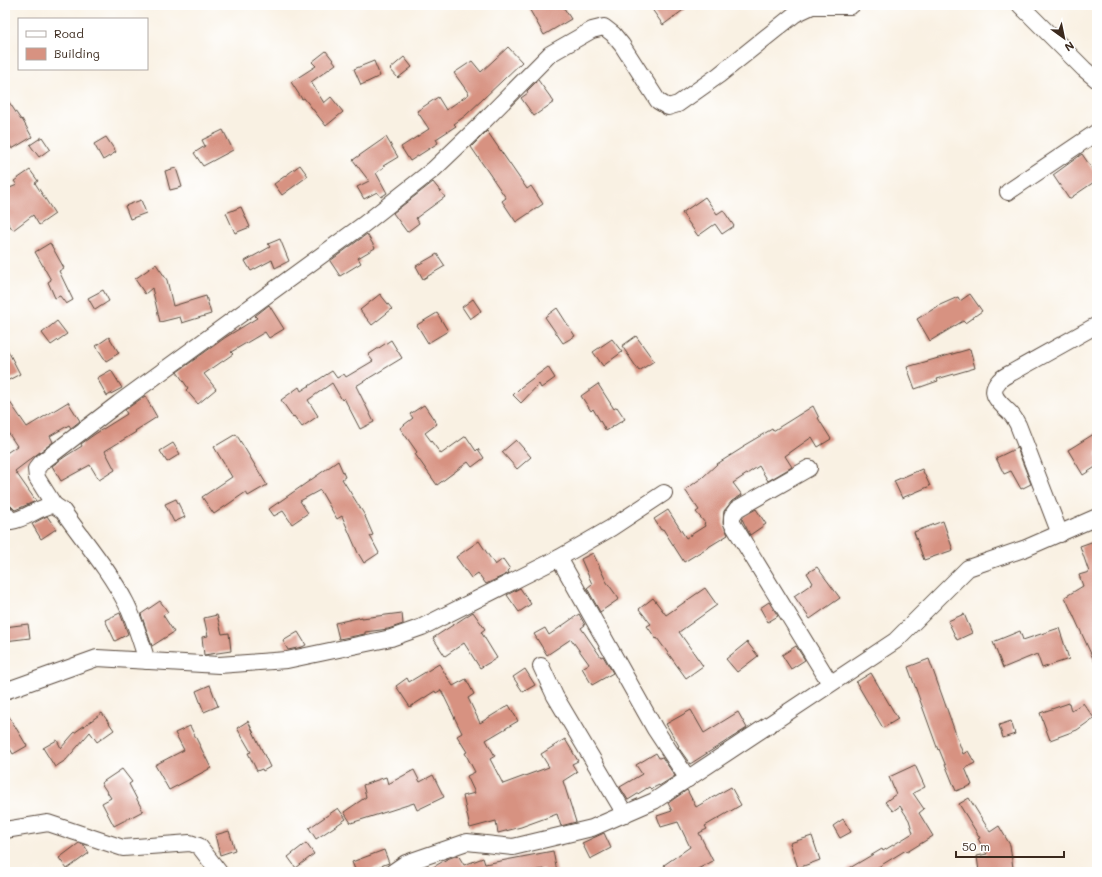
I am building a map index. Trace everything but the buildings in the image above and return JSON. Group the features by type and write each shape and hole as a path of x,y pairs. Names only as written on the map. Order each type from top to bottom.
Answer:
{"street":[{"path":"147,661 126,604 112,578 63,511 54,505 37,478 36,469 42,462 119,403 363,224 434,169 550,54 592,30 604,27 613,34 622,45 658,101 668,107 678,104 719,75 795,14 812,6 852,5"},
{"path":"1020,5 1097,80"},
{"path":"1008,192 1097,132"},
{"path":"1060,534 1018,425 1008,410 998,402 994,395 999,380 1097,324"},
{"path":"809,468 737,508 732,516 732,522 830,683"},
{"path":"5,691 97,658 219,665 287,660 391,638 422,627 559,558 611,528 664,493"},
{"path":"5,513 11,521 19,520 48,505 54,505"},
{"path":"393,872 406,863 467,842 514,847 592,828 654,801 895,641 968,568 1026,548 1097,517"},
{"path":"559,558 656,729 688,779"},
{"path":"541,666 554,696 625,814"},
{"path":"5,830 48,823 123,848 190,843 199,846 219,872"}]}
